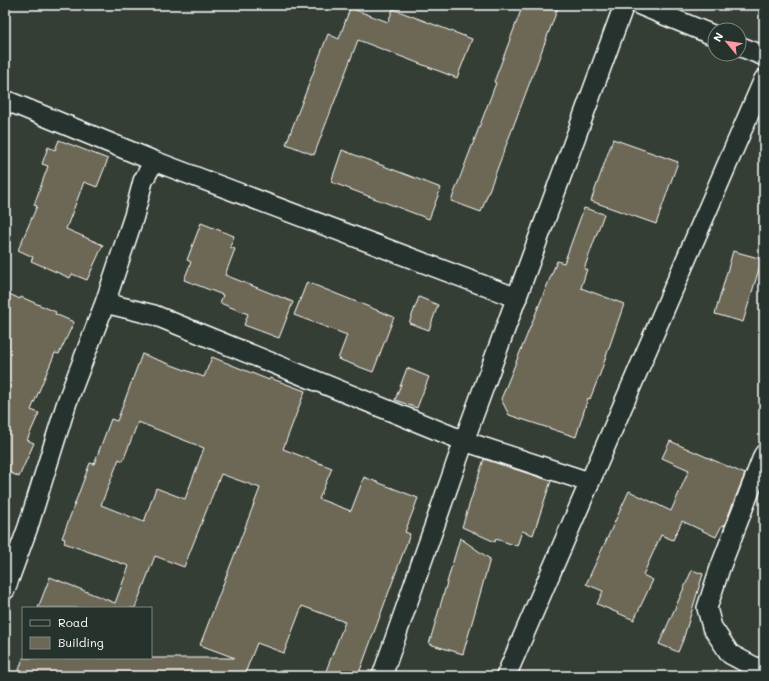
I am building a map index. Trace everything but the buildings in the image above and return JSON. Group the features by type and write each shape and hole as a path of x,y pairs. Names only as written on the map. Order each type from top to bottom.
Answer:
{"street":[{"path":"382,676 464,441 624,5"},
{"path":"640,5 707,33"},
{"path":"747,49 764,56"},
{"path":"506,676 764,79"},
{"path":"5,100 154,161 517,298"},
{"path":"5,590 28,527 67,402 105,303 134,216 143,181 154,161"},
{"path":"105,303 154,315 464,441 589,482"},
{"path":"764,454 720,568 707,608 712,627 730,654 764,672"}]}
